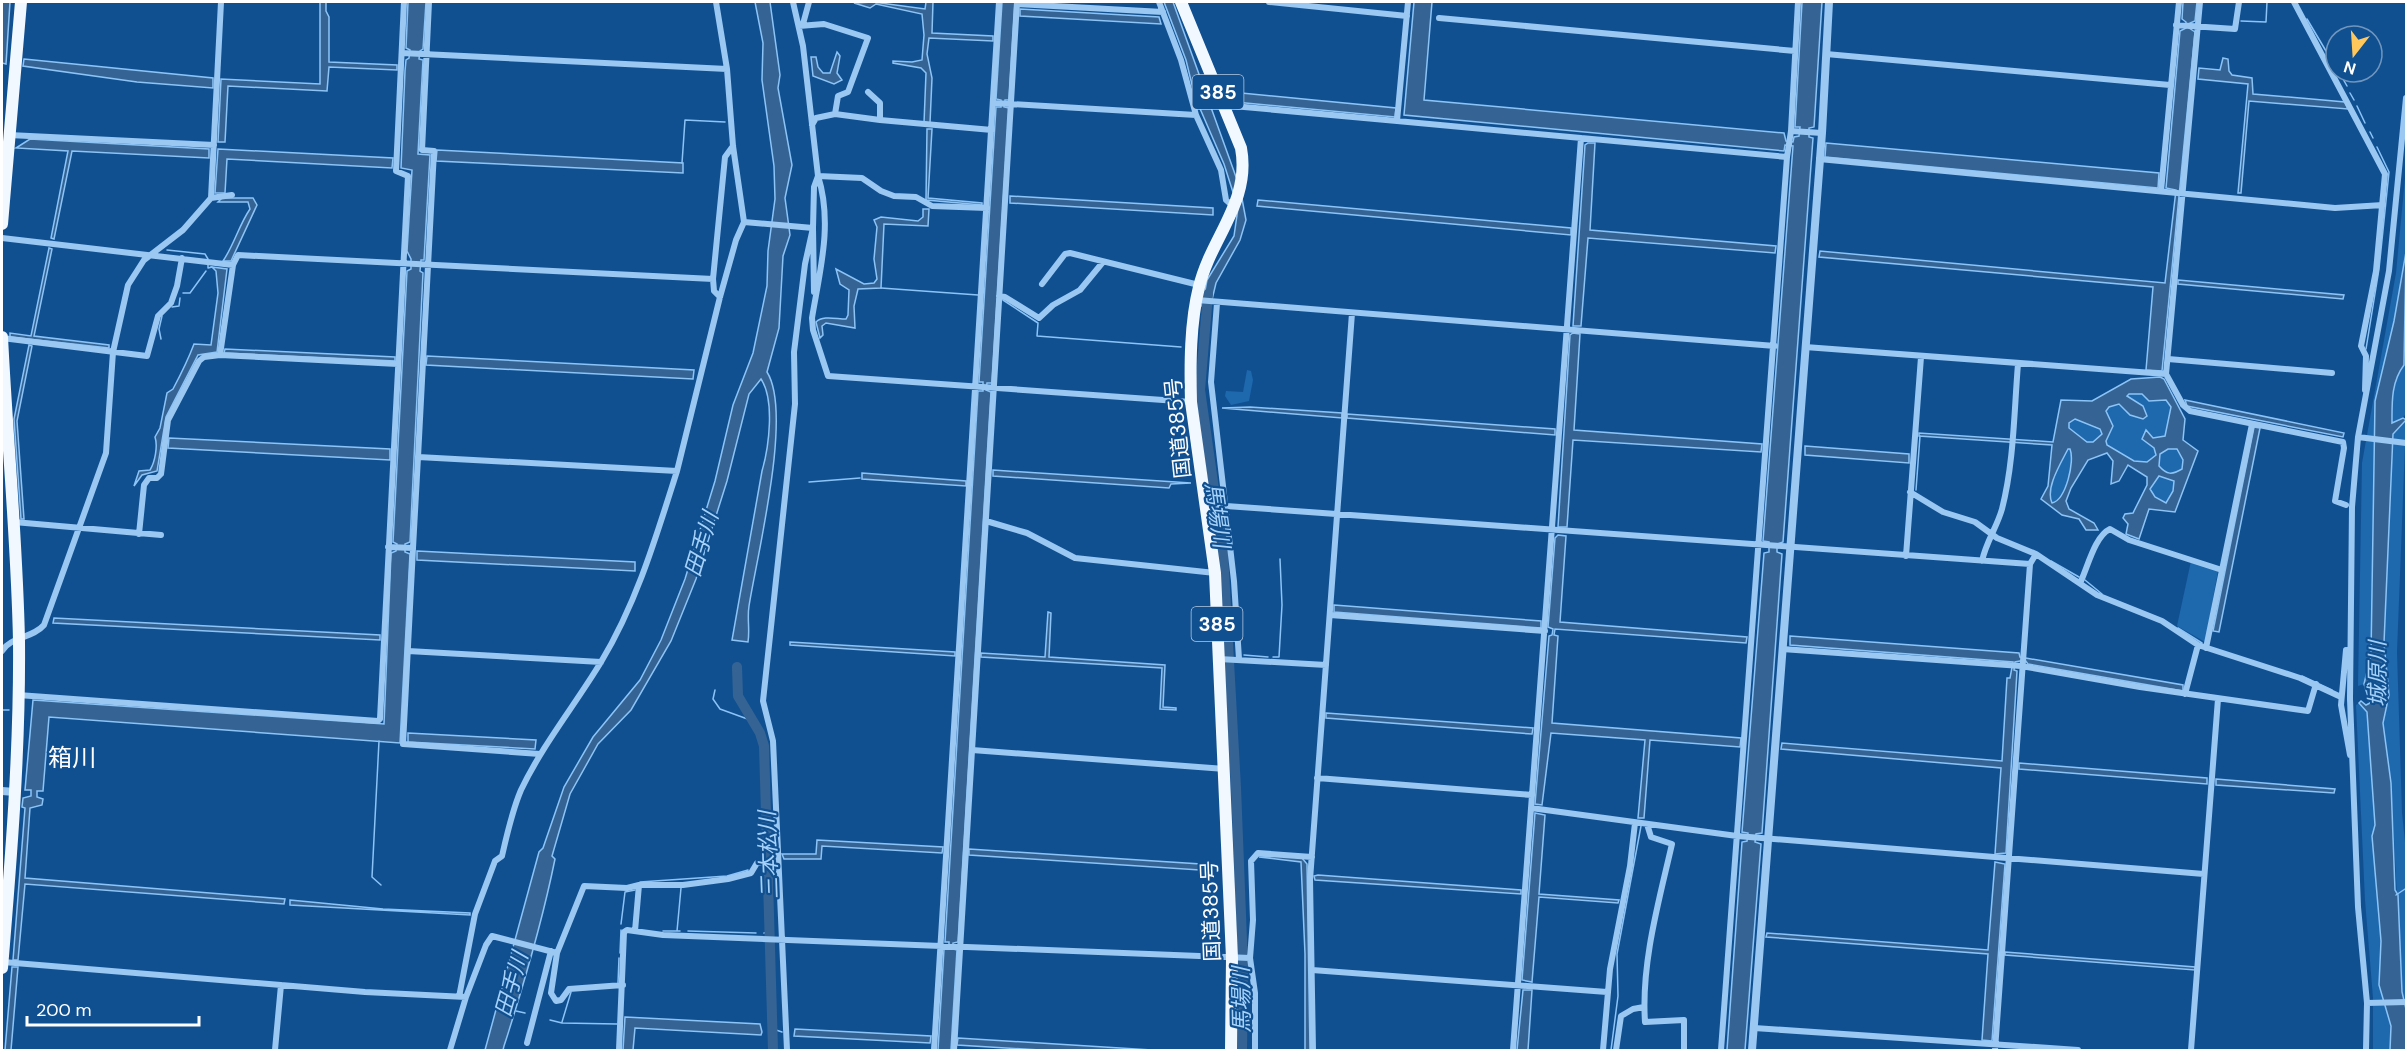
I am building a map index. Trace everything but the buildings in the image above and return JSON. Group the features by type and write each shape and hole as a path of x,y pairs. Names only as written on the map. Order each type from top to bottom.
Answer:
{"highway":[{"path":"2,224 21,2"},
{"name":"国道385号","path":"1181,2 1241,148 1244,167 1243,184 1199,285 1190,374 1191,402 1209,509 1221,659 1235,958 1231,1050"},
{"path":"2,338 19,641 15,792 3,919 2,968"}],"street":[{"path":"2,651 9,643 19,641 44,625 80,528 106,453 113,352 129,285 144,260 183,230 211,198 220,2"},
{"path":"18,695 378,721 392,547 398,364 407,264 408,176 396,171 405,53 404,2"},
{"path":"429,2 424,54 422,150 434,151 425,264 418,457 410,548 403,744 540,754"},
{"path":"450,1050 462,997 476,914 495,861 502,856 521,792 540,754 601,662 626,616 647,565 677,471 720,297 736,240 744,222 733,146 727,69 716,2"},
{"path":"793,2 801,25 818,176 824,195 827,221 815,298 813,330 828,376 1191,402"},
{"path":"801,25 809,2"},
{"path":"934,1050 985,387 999,296 1003,103 999,2"},
{"path":"1159,2 1197,115 1221,170 1226,200 1234,207"},
{"path":"1269,2 1407,15"},
{"path":"1397,121 1408,2"},
{"path":"1721,1050 1775,346 1787,157 1791,130 1798,2"},
{"path":"1752,1050 1822,133 1829,2"},
{"path":"2161,191 2179,2"},
{"path":"2200,2 2191,26 2166,374 2186,409 2343,442 2335,501 2346,505"},
{"path":"2176,25 2235,29 2239,2"},
{"path":"2294,2 2382,164 2385,174 2376,271 2361,346 2366,357 2364,402"},
{"path":"954,1050 954,946 972,750 986,521 987,208 992,129 1003,103 1017,3 1099,5 1163,12"},
{"path":"1439,18 1795,51"},
{"path":"801,25 824,24 868,38 848,92 838,96 835,114"},
{"path":"405,53 727,69"},
{"path":"1826,54 2170,85"},
{"path":"868,92 880,103 880,120"},
{"path":"2366,1050 2370,1003 2358,907 2349,641 2352,507 2358,437 2389,271 2406,98"},
{"path":"1003,103 1197,115"},
{"path":"1233,106 1787,157"},
{"path":"812,126 816,118 835,114 992,129"},
{"path":"1791,130 1822,133"},
{"path":"9,135 214,146"},
{"path":"1513,1050 1568,329 1588,139"},
{"path":"720,297 714,291 713,279 725,157 733,146"},
{"path":"1819,159 2335,208 2383,205"},
{"path":"818,176 862,178 888,194 916,197 932,206 987,208"},
{"path":"786,1050 773,741 763,701 795,404 794,352 814,187 818,176"},
{"path":"211,198 232,195"},
{"path":"744,222 810,228"},
{"path":"810,228 815,298"},
{"path":"2,238 233,265"},
{"path":"1042,284 1065,254 1199,285"},
{"path":"220,355 233,265 238,255 713,279"},
{"path":"2,338 113,352 149,354 158,316 171,303 177,286 182,258"},
{"path":"999,296 1005,297 1039,318 1053,305 1080,290 1103,262"},
{"path":"1198,300 1775,346"},
{"path":"1215,302 1211,382 1225,506 1238,659"},
{"path":"1313,1050 1312,857 1352,313"},
{"path":"1805,347 2166,374"},
{"path":"139,534 144,485 148,478 158,478 160,474 168,420 199,361 204,357 220,355 398,364"},
{"path":"1906,556 1921,357"},
{"path":"2168,359 2332,373"},
{"path":"1982,561 1985,545 2002,508 2012,441 2018,364"},
{"path":"2206,648 2252,424"},
{"path":"2358,437 2406,443"},
{"path":"418,457 677,471"},
{"path":"1910,492 1943,512 1975,522 1992,534 2036,554 2081,581 2110,602 2162,621 2198,645 2316,684 2341,697"},
{"path":"1209,509 1225,506 2030,564"},
{"path":"986,521 1027,533 1075,558 1215,573"},
{"path":"14,522 161,535"},
{"path":"2081,581 2095,549 2106,530 2110,529 2129,540 2222,570"},
{"path":"392,547 410,548"},
{"path":"1995,1048 2008,859 2016,666 2030,564 2036,554"},
{"path":"1330,615 1545,631"},
{"path":"2349,641 2341,697 2354,769"},
{"path":"2185,694 2198,645"},
{"path":"1782,649 2016,666 2185,694 2308,711 2316,684"},
{"path":"408,651 601,662"},
{"path":"1221,659 1326,665"},
{"path":"2191,1050 2218,699"},
{"path":"972,750 1226,769"},
{"path":"1317,778 1532,795"},
{"path":"2,791 15,792"},
{"path":"1531,808 1746,837 2204,874"},
{"path":"1603,1050 1607,992 1641,824"},
{"path":"1641,824 1651,837 1672,844 1654,926 1644,1007 1645,1022 1682,1019 1684,1050"},
{"path":"1255,1050 1255,993 1248,958 1253,856 1281,853 1312,857"},
{"path":"527,1043 552,951 584,886 627,888 639,885 683,885 728,879 751,873 757,863 778,862"},
{"path":"635,931 639,885"},
{"path":"619,1050 624,932 1248,958"},
{"path":"462,997 492,936 552,951"},
{"path":"552,951 551,993 556,1000 561,1000 569,989 623,985"},
{"path":"2,962 280,985 462,997"},
{"path":"1312,970 1607,992"},
{"path":"275,1050 280,985"},
{"path":"2370,1003 2406,1002"},
{"path":"1617,1050 1621,1016 1633,1009 1644,1007"},
{"path":"1754,1028 1995,1048 2078,1050"}],"shaded area":[{"path":"2406,168 2406,252 2394,321 2375,401 2371,656 2364,684 2358,686 2362,463 2396,273"},
{"path":"2406,335 2406,414 2397,423 2392,423 2392,400 2397,373 2404,365"},
{"path":"1247,370 1251,371 1253,380 1249,401 1231,405 1225,396 1226,391 1243,392"},
{"path":"2132,386 2160,386 2174,405 2175,442 2194,453 2172,506 2142,504 2153,474 2103,447 2083,450 2061,510 2046,500 2065,407 2091,411"},
{"path":"2406,420 2397,652 2402,813 2406,851 2406,1009 2402,992 2391,783 2383,723 2389,695 2384,643 2393,433"},
{"path":"2191,561 2218,571 2205,642 2177,626"},
{"path":"2359,703 2367,712 2375,825 2372,836 2381,941 2379,985 2391,1026 2390,1050 2373,1050 2373,998 2365,900 2356,705"}],"water":[{"path":"2,2 10,2 6,64 2,63"},
{"path":"320,2 326,2 329,17 329,62 397,65 397,70 329,67 327,91 228,86 225,142 218,142 221,79 320,84"},
{"path":"408,2 426,2 423,49 420,51 419,59 423,60 418,154 430,155 424,260 421,260 420,271 423,273 410,542 405,544 405,552 410,554 400,743 49,717 43,791 37,791 37,797 43,799 42,805 30,808 25,878 285,899 284,904 25,884 18,960 13,960 25,808 22,807 23,798 31,796 31,790 25,790 33,700 384,724 391,553 396,551 397,544 393,542 407,271 411,269 411,259 407,251 412,170 401,168 405,71 410,50 406,48"},
{"name":"田手川","path":"755,2 770,2 780,75 778,88 792,165 785,198 790,235 783,256 779,328 767,372 774,392 775,451 749,606 748,642 732,640 767,449 768,399 761,379 749,394 727,481 696,579 671,641 631,710 598,744 570,794 552,856 555,859 538,930 503,1050 485,1050 539,852 543,848 564,787 593,737 640,680 661,640 685,579 715,481 733,405 753,353 767,286 768,251 775,199 774,166 762,80 763,43"},
{"path":"873,2 925,9 926,2 933,2 932,33 993,36 993,41 929,38 927,54 932,78 930,123 924,123 926,73 921,68 893,63 893,61 922,60 924,35 922,14 876,4 870,8 854,3"},
{"path":"1002,2 1015,2 1009,100 1005,100 1004,107 1009,108 992,383 987,383 986,390 991,392 958,942 953,943 953,949 957,950 951,1050 938,1050 944,949 949,949 949,942 945,942 978,391 983,391 983,382 979,382 996,107 1001,107 1001,100 996,99"},
{"path":"1164,2 1173,2 1240,188 1246,220 1240,240 1216,283 1210,308 1202,306 1207,280 1234,236 1238,208 1224,164 1195,97 1186,60"},
{"path":"1414,2 1432,2 1424,100 1784,133 1786,141 1793,142 1794,137 1799,136 1800,127 1795,127 1802,2 1822,2 1814,127 1809,128 1809,137 1813,138 1783,542 1777,544 1777,552 1782,554 1762,833 1756,834 1755,842 1761,844 1745,1050 1727,1050 1742,842 1747,841 1748,833 1742,832 1764,553 1769,552 1769,542 1763,541 1793,146 1785,145 1784,151 1404,115"},
{"path":"2183,2 2197,2 2195,21 2190,23 2189,28 2195,32 2162,371 2146,370 2153,287 1819,257 1820,251 2165,283 2176,190 2166,188 2180,31 2186,28 2186,22 2182,19"},
{"path":"1020,9 1159,17 1161,24 1020,16"},
{"path":"837,52 840,56 837,73 842,80 834,84 813,76 811,57 816,57 818,67 823,73 830,73"},
{"path":"2223,58 2228,59 2229,71 2232,75 2252,78 2253,94 2345,102 2348,109 2249,101 2241,193 2238,193 2248,84 2198,79 2199,68 2220,70"},
{"path":"24,59 213,78 213,88 137,82 23,66"},
{"path":"1231,92 1396,108 1395,117 1235,102"},
{"path":"927,129 932,129 928,198 982,203 982,205 926,200"},
{"path":"30,139 209,149 209,158 72,151 54,239 51,238 68,151 16,148"},
{"path":"1595,143 1590,230 1776,246 1775,253 1588,238 1581,326 1573,326 1585,145"},
{"path":"1826,143 2159,173 2158,188 1825,157"},
{"path":"218,149 393,158 392,168 227,159 225,193 215,193"},
{"path":"437,150 683,163 683,173 436,161"},
{"path":"1010,196 1213,208 1213,215 1010,203"},
{"path":"222,198 253,198 257,205 231,261 223,261 250,209 248,202 218,202"},
{"path":"1258,200 1571,228 1571,235 1257,206"},
{"path":"923,209 929,209 928,226 884,224 881,288 858,289 854,306 855,328 826,323 822,326 823,335 820,338 816,322 826,318 846,319 848,315 849,290 840,284 836,269 864,284 874,283 877,279 874,259 877,227 874,220 881,217 918,221 923,217"},
{"path":"49,248 52,249 34,336 109,345 109,348 10,337 10,333 31,336"},
{"name":"城原川","path":"2406,252 2404,365 2394,386 2392,423 2403,418 2406,420 2393,434 2384,643 2389,695 2383,723 2391,783 2395,890 2398,895 2402,992 2406,1009 2406,1050 2390,1050 2391,1026 2379,985 2381,941 2372,836 2375,825 2367,712 2359,703 2361,701 2366,705 2370,703 2364,684 2371,655 2375,401 2394,321"},
{"path":"212,267 227,269 217,352 198,355 166,417 157,471 142,475 134,486 139,471 150,470 153,463 156,449 155,437 160,428 167,393 173,389 194,344 211,345 218,293 216,271"},
{"path":"2178,280 2344,295 2343,299 2178,284"},
{"path":"1580,334 1574,430 1762,444 1761,452 1573,440 1567,527 1558,527 1570,335"},
{"path":"29,345 32,346 17,421 24,519 21,519 14,419"},
{"path":"225,349 395,357 395,361 224,353"},
{"path":"427,356 694,370 693,379 426,365"},
{"path":"2160,377 2164,379 2185,419 2183,440 2198,451 2175,512 2149,509 2139,539 2126,534 2128,524 2123,518 2125,514 2133,513 2147,485 2147,477 2128,465 2119,481 2111,484 2113,461 2107,453 2088,460 2066,501 2069,509 2094,523 2098,530 2086,530 2079,519 2062,515 2041,499 2048,486 2052,445 1919,436 1919,433 2053,442 2061,400 2092,401 2131,379","holes":["2142,394 2149,401 2166,400 2171,407 2165,436 2153,438 2146,430 2142,439 2154,448 2156,455 2147,462 2134,461 2107,445 2106,441 2113,426 2106,411 2109,407 2119,404 2130,415 2143,419 2147,416 2143,406 2127,396","2075,419 2100,429 2102,434 2093,442 2087,442 2069,428 2069,423","2068,449 2070,449 2071,462 2068,479 2061,495 2052,503 2050,497 2055,476","2168,449 2177,449 2183,460 2182,469 2172,473 2165,471 2159,466 2160,454","2159,476 2174,481 2173,491 2166,503 2155,497 2150,489"]},
{"path":"2185,400 2344,433 2343,437 2187,406"},
{"path":"1250,407 1342,413 1342,418 1222,408"},
{"path":"1347,414 1555,429 1555,435 1347,418"},
{"path":"2254,427 2260,428 2219,632 2213,631"},
{"path":"169,438 390,449 390,460 168,448"},
{"path":"1805,446 1909,454 1909,463 1805,455"},
{"path":"993,470 1191,483 1171,484 1169,488 993,476"},
{"path":"862,473 966,481 966,486 862,479"},
{"path":"1558,535 1566,536 1560,622 1747,637 1746,643 1555,629 1554,635 1558,636 1552,723 1741,738 1740,747 1650,740 1644,818 1638,818 1645,740 1551,733 1542,805 1535,804 1549,636 1552,635 1553,629 1548,627 1555,538"},
{"path":"417,551 635,562 635,571 417,560"},
{"path":"1334,605 1541,621 1541,628 1334,612"},
{"path":"1048,612 1051,613 1049,657 1165,665 1163,707 1176,708 1176,710 1160,709 1162,668 981,657 981,653 1045,657"},
{"path":"54,618 380,635 380,640 53,623"},
{"path":"1790,636 2019,653 2020,657 2183,685 2183,691 2028,664 2025,660 2015,662 2014,670 2017,671 2006,853 1995,854 2001,768 1781,749 1782,743 2002,761 2007,678 2010,678 2013,662 1790,645"},
{"path":"790,642 955,652 955,656 790,645"},
{"path":"1326,713 1533,728 1532,734 1326,718"},
{"path":"408,733 536,740 535,749 408,742"},
{"path":"2019,763 2207,778 2207,784 2019,769"},
{"path":"2216,779 2335,789 2334,793 2216,785"},
{"path":"1535,813 1545,815 1539,894 1619,900 1618,903 1539,897 1532,982 1522,980"},
{"path":"817,840 943,847 942,853 822,846 821,859 784,859 782,854 816,854"},
{"path":"969,849 1216,865 1215,871 969,855"},
{"path":"1259,857 1302,858 1307,864 1310,1050 1305,1050 1305,954 1301,862"},
{"path":"1995,862 2005,864 1992,1041 1982,1040 1988,954 1766,937 1767,933 1988,950"},
{"path":"1314,876 1521,890 1521,894 1315,880"},
{"path":"290,900 383,909 470,913 470,915 290,905"},
{"path":"2005,952 2195,967 2195,970 2005,955"},
{"path":"12,967 18,967 11,1050 5,1050"},
{"path":"1523,990 1532,990 1528,1050 1517,1050"},
{"path":"625,1017 760,1024 762,1032 761,1035 635,1028 633,1050 623,1050"},
{"path":"795,1029 931,1036 930,1043 794,1036"},
{"path":"958,1038 1152,1050 1040,1050 957,1045"}],"waterway":[{"path":"2241,21 2266,22 2267,2"},
{"path":"2307,19 2324,48"},
{"path":"2350,93 2354,100"},
{"path":"2357,106 2365,123"},
{"path":"682,163 685,120 725,122"},
{"path":"2370,132 2373,138"},
{"path":"2366,349 2379,269 2389,172 2377,147"},
{"path":"167,250 205,254 208,259"},
{"path":"208,265 208,268 212,267"},
{"path":"183,293 190,293 206,271"},
{"path":"881,288 978,295"},
{"name":"馬場川","path":"1208,294 1200,390 1223,553 1243,966 1242,1050"},
{"path":"172,307 179,306 180,298"},
{"path":"1003,300 1038,323 1037,336 1181,347"},
{"path":"161,339 159,329 162,316"},
{"path":"1916,490 1920,436"},
{"path":"809,482 860,478"},
{"path":"1273,657 1279,657 1282,605 1280,559"},
{"path":"2051,561 2079,577"},
{"path":"2085,580 2102,594"},
{"path":"2178,628 2202,643"},
{"path":"1244,655 1268,657"},
{"name":"三本松川","path":"737,667 738,696 760,733 764,746 773,1050"},
{"path":"2302,676 2332,690"},
{"path":"715,690 713,699 720,709 753,721"},
{"path":"2,710 9,710"},
{"path":"379,741 372,877 381,885"},
{"path":"1611,1050 1618,996 1617,954 1641,826"},
{"name":"三本松川","path":"767,856 775,856"},
{"name":"三本松川","path":"762,868 767,867"},
{"path":"640,882 727,876 748,870"},
{"path":"677,931 681,888"},
{"path":"2396,895 2405,889"},
{"path":"621,924 625,892 635,890"},
{"path":"620,953 621,930"},
{"path":"663,931 680,931"},
{"path":"688,931 756,933"},
{"name":"三本松川","path":"764,933 769,932"},
{"path":"618,983 619,958"},
{"path":"562,1022 571,992"},
{"name":"田手川","path":"516,1011 525,1013"},
{"path":"550,1020 562,1023 617,1024"},
{"path":"773,1029 782,1032"}],"district":[{"name":"箱川","path":"72,758"}]}
